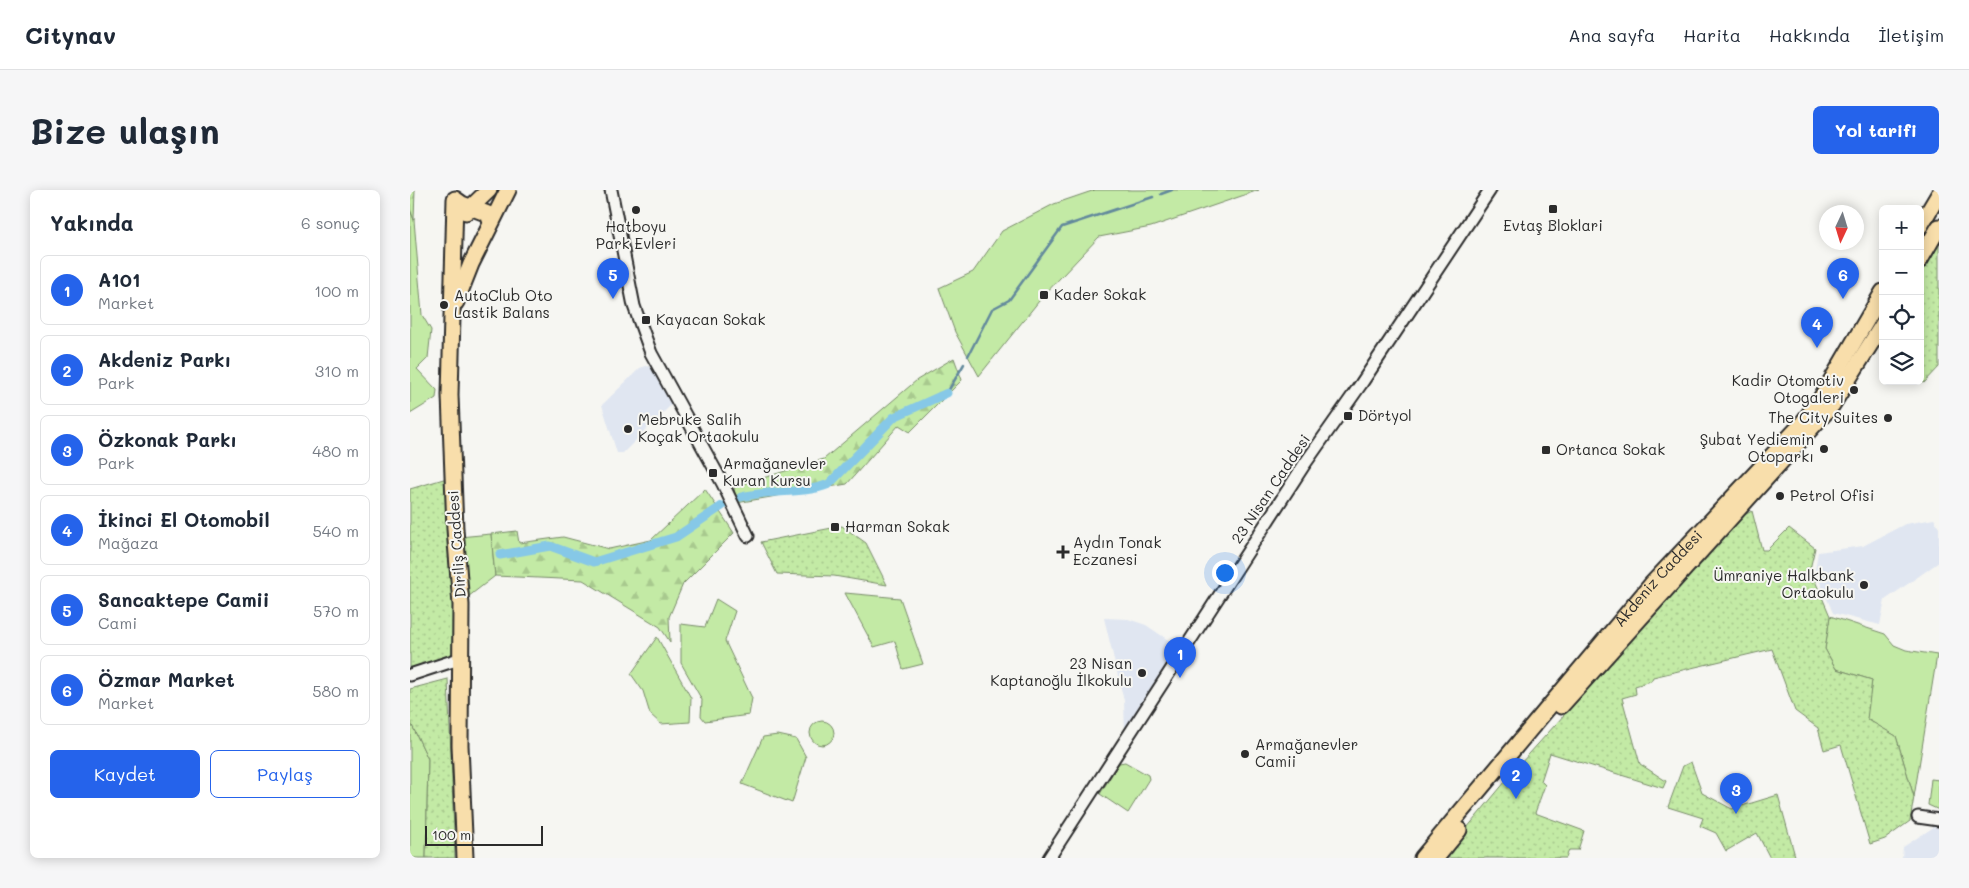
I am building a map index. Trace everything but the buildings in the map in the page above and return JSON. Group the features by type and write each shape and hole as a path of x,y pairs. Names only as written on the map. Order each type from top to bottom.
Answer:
{"main road":[{"path":"454,230 470,207 488,190"},
{"path":"452,310 471,264 508,190"},
{"path":"455,194 470,207 488,214 492,222"},
{"name":"Diriliş Caddesi","path":"455,194 450,396 462,658 460,745 465,858"},
{"path":"1924,219 1939,194"},
{"path":"1924,253 1939,226"},
{"path":"453,258 462,263 471,264"},
{"name":"Akdeniz Caddesi","path":"1422,858 1650,585 1801,425 1820,400 1881,295"},
{"name":"Akdeniz Caddesi","path":"1436,858 1539,732 1832,405 1879,330"}],"street":[{"path":"611,190 634,306 651,353 723,484 748,536"},
{"name":"23 Nisan Caddesi","path":"1048,858 1288,488 1361,384 1490,190"},
{"path":"410,675 462,658"},
{"path":"1918,816 1939,820"}],"shaded area":[{"name":"Mebruke Salih Koçak Ortaokulu","path":"652,367 672,404 623,453 617,453 602,405 640,368"},
{"name":"Ümraniye Halkbank Ortaokulu","path":"1934,519 1939,527 1939,562 1885,600 1880,625 1833,613 1815,570 1818,552 1863,546 1905,524"},
{"path":"1104,618 1128,619 1146,625 1180,648 1125,737 1124,701"},
{"path":"1934,827 1939,828 1939,858 1902,858 1903,847"}],"green space":[{"path":"410,190 415,190 414,220 410,209"},
{"path":"1095,190 1259,190 1151,227 1099,237 1043,296 979,376 955,332 939,288 973,272 1002,231 1054,204"},
{"path":"410,209 414,220 422,315 431,330 428,358 417,369 437,390 436,398 410,414"},
{"path":"1939,232 1939,367 1924,383 1924,295 1924,257"},
{"path":"954,358 962,380 910,432 899,425 847,484 736,503 734,487 824,459 917,380"},
{"path":"447,478 458,653 410,671 410,489"},
{"path":"705,489 734,533 683,584 669,617 670,642 660,627 583,580 495,576 491,534 517,531 519,543 563,537 609,549 651,540"},
{"path":"1752,511 1762,550 1767,550 1789,528 1815,548 1810,569 1830,616 1825,649 1836,669 1872,680 1867,719 1896,736 1914,797 1910,821 1885,839 1870,844 1841,745 1824,750 1818,728 1795,711 1772,649 1653,677 1651,681 1635,686 1636,694 1622,698 1640,764 1666,781 1663,788 1550,753 1541,781 1545,785 1535,813 1584,831 1578,850 1569,850 1566,858 1442,858 1520,764 1744,515"},
{"path":"842,526 866,543 887,585 834,576 777,574 761,542"},
{"path":"491,534 495,576 464,600 459,537"},
{"path":"845,593 900,598 923,664 903,669 895,641 874,647"},
{"path":"716,599 735,611 725,641 752,698 749,715 705,721 701,716 702,700 681,663 681,624 705,627"},
{"path":"1830,616 1885,634 1894,645 1906,650 1937,655 1914,797 1896,736 1866,719 1872,680 1836,669 1825,649"},
{"path":"657,637 691,698 690,722 661,724 650,714 643,691 631,674"},
{"path":"448,679 455,858 426,858 428,759 410,721 410,689"},
{"path":"410,721 428,759 426,858 410,858"},
{"path":"822,721 827,722 833,728 833,738 827,744 822,745 817,744 811,738 810,733 811,728 817,722"},
{"path":"778,735 796,739 806,757 792,803 742,784 763,737"},
{"path":"1125,762 1148,775 1149,779 1128,813 1100,794 1119,763"},
{"path":"1691,762 1702,793 1732,809 1778,795 1795,856 1798,858 1770,858 1757,833 1726,851 1716,833 1700,826 1703,818 1668,807 1683,766"},
{"path":"1931,779 1939,780 1939,810 1928,805"}],"waterway":[{"path":"1161,194 1172,190"},
{"path":"968,356 992,309 1009,300 1062,227 1153,197"},
{"path":"947,393 964,364"},
{"path":"741,497 763,493 808,490 829,484 894,417 947,393"},
{"path":"500,555 550,546 594,562 676,537 722,506"}],"place":[{"name":"Evtaş Bloklari","path":"1553,209"},
{"name":"Hatboyu Park Evleri","path":"636,210"},
{"name":"Kader Sokak","path":"1044,295"},
{"name":"Sancaktepe Camii","path":"613,299"},
{"name":"Özmar Market","path":"1843,299"},
{"name":"AutoClub Oto Lastik Balans","path":"444,305"},
{"name":"Kayacan Sokak","path":"646,320"},
{"name":"İkinci El Otomobil","path":"1817,348"},
{"name":"Kadir Otomotiv Otogaleri","path":"1854,390"},
{"name":"Dörtyol","path":"1348,416"},
{"name":"The City Suites","path":"1888,418"},
{"name":"Mebruke Salih Koçak Ortaokulu","path":"628,429"},
{"name":"Şubat Yediemin Otoparkı","path":"1824,449"},
{"name":"Ortanca Sokak","path":"1546,450"},
{"name":"Armağanevler Kuran Kursu","path":"713,473"},
{"name":"Petrol Ofisi","path":"1780,496"},
{"name":"Harman Sokak","path":"835,527"},
{"name":"Aydın Tonak Eczanesi","path":"1063,552"},
{"name":"Ümraniye Halkbank Ortaokulu","path":"1864,585"},
{"name":"23 Nisan Kaptanoğlu İlkokulu","path":"1142,673"},
{"name":"A101","path":"1180,678"},
{"name":"Armağanevler Camii","path":"1245,754"},
{"name":"Akdeniz Parkı","path":"1516,799"},
{"name":"Özkonak Parkı","path":"1736,814"}]}
